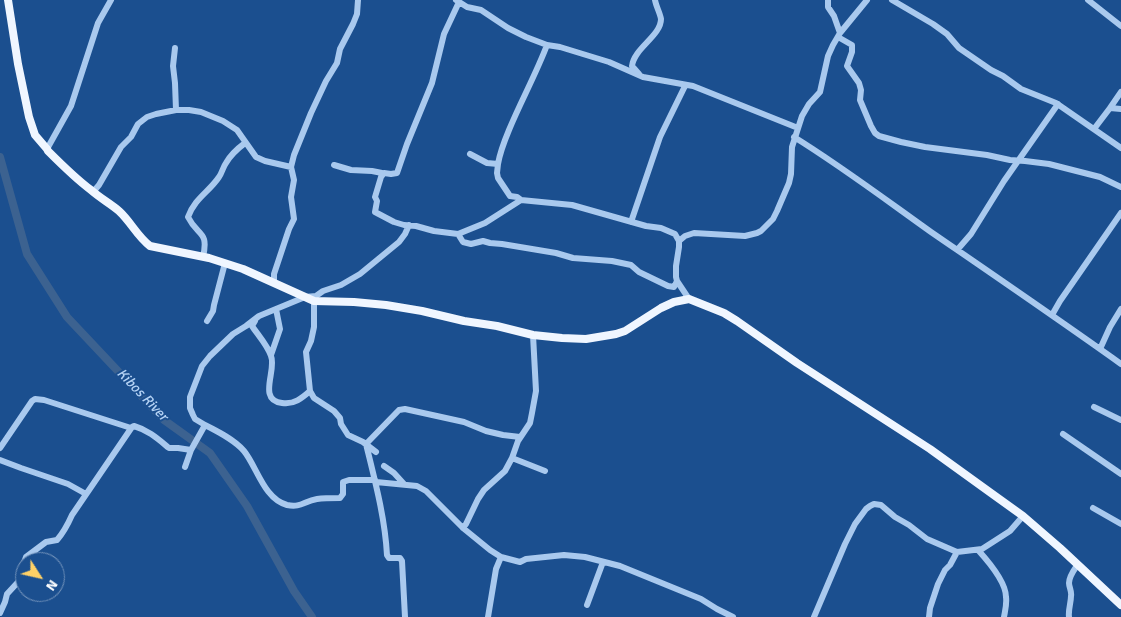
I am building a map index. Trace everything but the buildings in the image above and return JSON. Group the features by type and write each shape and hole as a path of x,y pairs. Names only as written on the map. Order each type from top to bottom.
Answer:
{"main road":[{"path":"8,0 18,64 29,117 35,135 63,166 119,211 143,241 150,246 203,257 243,269 314,301 386,304 533,335 562,338 586,339 626,331 661,308 674,302 689,299 737,320 797,363 930,449 1023,516 1121,605"}],"street":[{"path":"47,148 71,106 98,23 111,0"},
{"path":"274,283 274,274 294,219 291,197 294,180 291,167 294,155 311,112 337,63 340,49 357,14 358,0"},
{"path":"641,76 632,66 634,57 656,31 661,19 655,0"},
{"path":"828,0 828,7 834,16 839,35 852,45 852,52 847,66 859,83 860,100 871,126 879,136 925,147 1065,168 1100,177 1121,187"},
{"path":"679,240 694,233 745,236 757,233 765,228 773,219 789,183 794,136 802,116 809,104 820,92 828,56 839,35 867,0"},
{"path":"892,0 933,24 966,54 1021,89 1058,104 1121,148"},
{"path":"1088,0 1121,26"},
{"path":"334,165 351,170 397,173 432,83 444,34 458,1 480,10 518,34 547,45 560,47 609,62 641,76 684,86 693,86 798,128"},
{"path":"547,45 500,151 498,178 510,196 521,200 572,205 671,232 679,240 677,281 689,299"},
{"path":"175,48 173,66 176,110"},
{"path":"630,222 660,137 684,86"},
{"path":"1094,129 1121,92"},
{"path":"958,250 977,226 1004,181 1058,104"},
{"path":"1110,108 1121,109"},
{"path":"93,192 138,124 147,117 176,110 201,112 223,121 237,130 256,157 291,167"},
{"path":"794,136 1052,314 1121,364"},
{"path":"203,257 204,238 188,217 190,209 219,177 235,150 245,143"},
{"path":"470,154 487,162 498,164"},
{"path":"382,173 375,197 377,201 375,212 394,222 434,231 458,234 485,223 521,200"},
{"path":"1052,314 1121,212"},
{"path":"409,225 399,242 360,274 316,296 306,297 256,318 233,334 202,366 190,397 190,408 195,419 203,428 216,430 237,444 244,451 273,497 288,505 298,506 318,498 340,498 343,494 343,484 345,481 375,481 417,486 422,488 463,528 501,558 520,562 526,559 564,555 585,557 620,566 701,599 733,617"},
{"path":"458,234 463,242 471,244 483,241 578,258 612,261 631,265 638,272 668,286 674,287 677,281"},
{"path":"207,321 213,311 225,263"},
{"path":"314,301 314,328 306,352 310,391 314,398 334,411 340,418 345,433 366,444 376,452"},
{"path":"271,355 280,329 276,309"},
{"path":"1100,349 1110,326 1121,309"},
{"path":"256,318 252,326 271,355 273,363 268,388 270,396 282,403 296,402 310,391"},
{"path":"463,528 478,499 491,483 505,471 520,437 530,423 535,401 533,335"},
{"path":"0,448 35,399 44,400 131,428 134,426 160,440 169,448 192,448"},
{"path":"1094,407 1121,420"},
{"path":"366,444 399,410 405,409 464,422 486,431 520,437"},
{"path":"0,613 7,594 19,581 26,557 46,542 57,540 60,537 68,526 72,515 131,428"},
{"path":"185,467 192,448 203,428"},
{"path":"1063,434 1121,474"},
{"path":"366,444 383,518 387,555 389,558 400,558 402,561 405,617"},
{"path":"512,458 545,471"},
{"path":"0,460 68,484 86,494"},
{"path":"384,466 404,484"},
{"path":"814,617 855,524 866,509 874,504 881,505 894,517 909,525 927,539 957,552 978,550 991,544 1010,530 1023,516"},
{"path":"1093,508 1121,524"},
{"path":"978,550 999,576 1003,585 1006,594 1004,617"},
{"path":"929,617 938,584 957,552"},
{"path":"488,617 495,577 501,558"},
{"path":"587,605 603,562"},
{"path":"1069,617 1068,613 1072,594 1069,584 1073,571 1078,564"}],"waterway":[{"name":"Kibos River","path":"0,157 27,254 67,317 164,420 210,453 247,506 294,591 312,617"}]}
